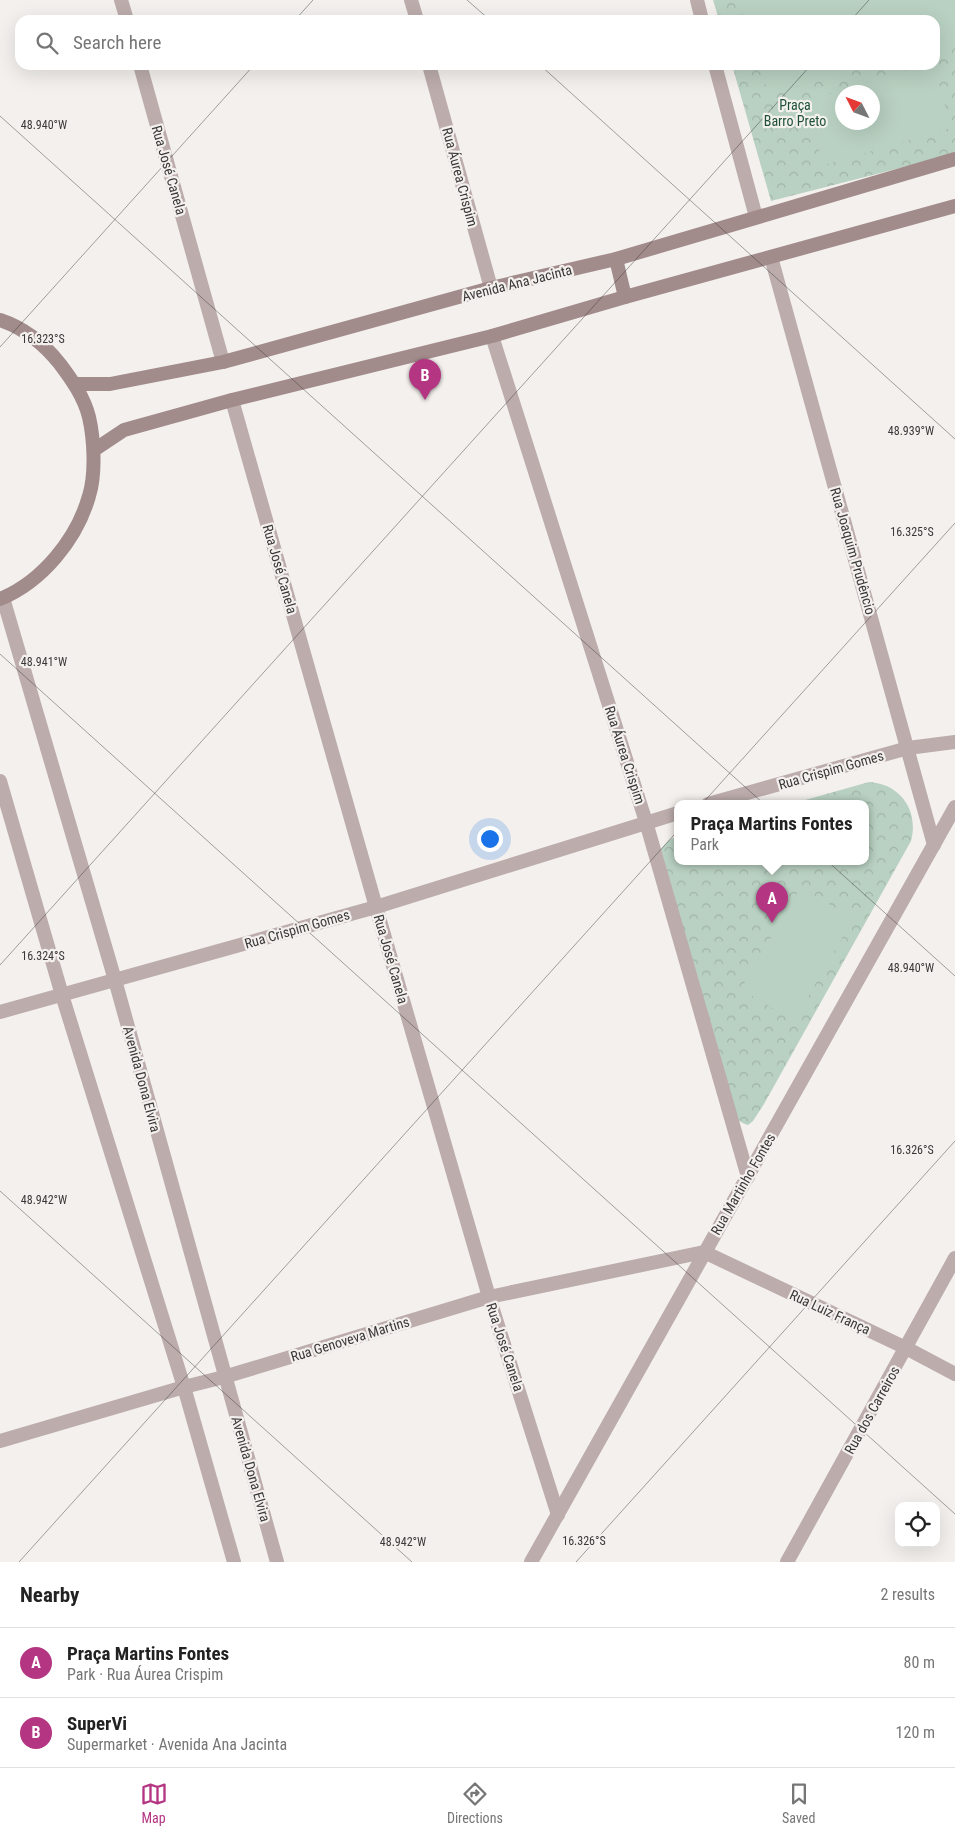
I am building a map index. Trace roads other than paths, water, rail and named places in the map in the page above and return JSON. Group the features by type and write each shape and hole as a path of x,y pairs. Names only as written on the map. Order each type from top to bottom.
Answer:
{"main road":[{"name":"Avenida Ana Jacinta","path":"75,384 110,384 223,362 491,288 616,259 955,159"},
{"path":"94,450 124,430 232,400 492,336 625,297 955,206"},
{"path":"616,259 625,297"},
{"path":"0,320 12,324 48,349 75,384 88,415 94,450 90,496 72,538 42,573 1,598"}],"street":[{"path":"122,0 126,15"},
{"path":"411,0 416,15"},
{"path":"697,0 701,15"},
{"name":"Rua José Canela","path":"141,70 223,362"},
{"name":"Rua Áurea Crispim","path":"430,70 491,288"},
{"path":"716,70 756,217"},
{"name":"Rua Joaquim Prudêncio","path":"771,257 934,845"},
{"name":"Rua Áurea Crispim","path":"492,336 646,822 748,1178"},
{"name":"Rua José Canela","path":"232,400 489,1298 558,1515"},
{"name":"Avenida Dona Elvira","path":"1,598 114,980 224,1377 278,1562"},
{"name":"Rua Crispim Gomes","path":"722,800 908,748 955,742"},
{"path":"0,781 62,995 184,1386 234,1562"},
{"name":"Rua Martinho Fontes","path":"531,1562 955,807"},
{"name":"Rua Crispim Gomes","path":"0,1012 376,906 674,814"},
{"name":"Rua Genoveva Martins","path":"0,1441 489,1298 704,1252"},
{"name":"Rua Luiz França","path":"704,1252 906,1348 955,1374"},
{"name":"Rua dos Carreiros","path":"787,1562 955,1258"}],"place":[{"name":"SuperVi","path":"425,400"},
{"name":"Praça Martins Fontes","path":"772,923"}],"park label":[{"name":"Praça Barro Preto","path":"795,114"}]}
